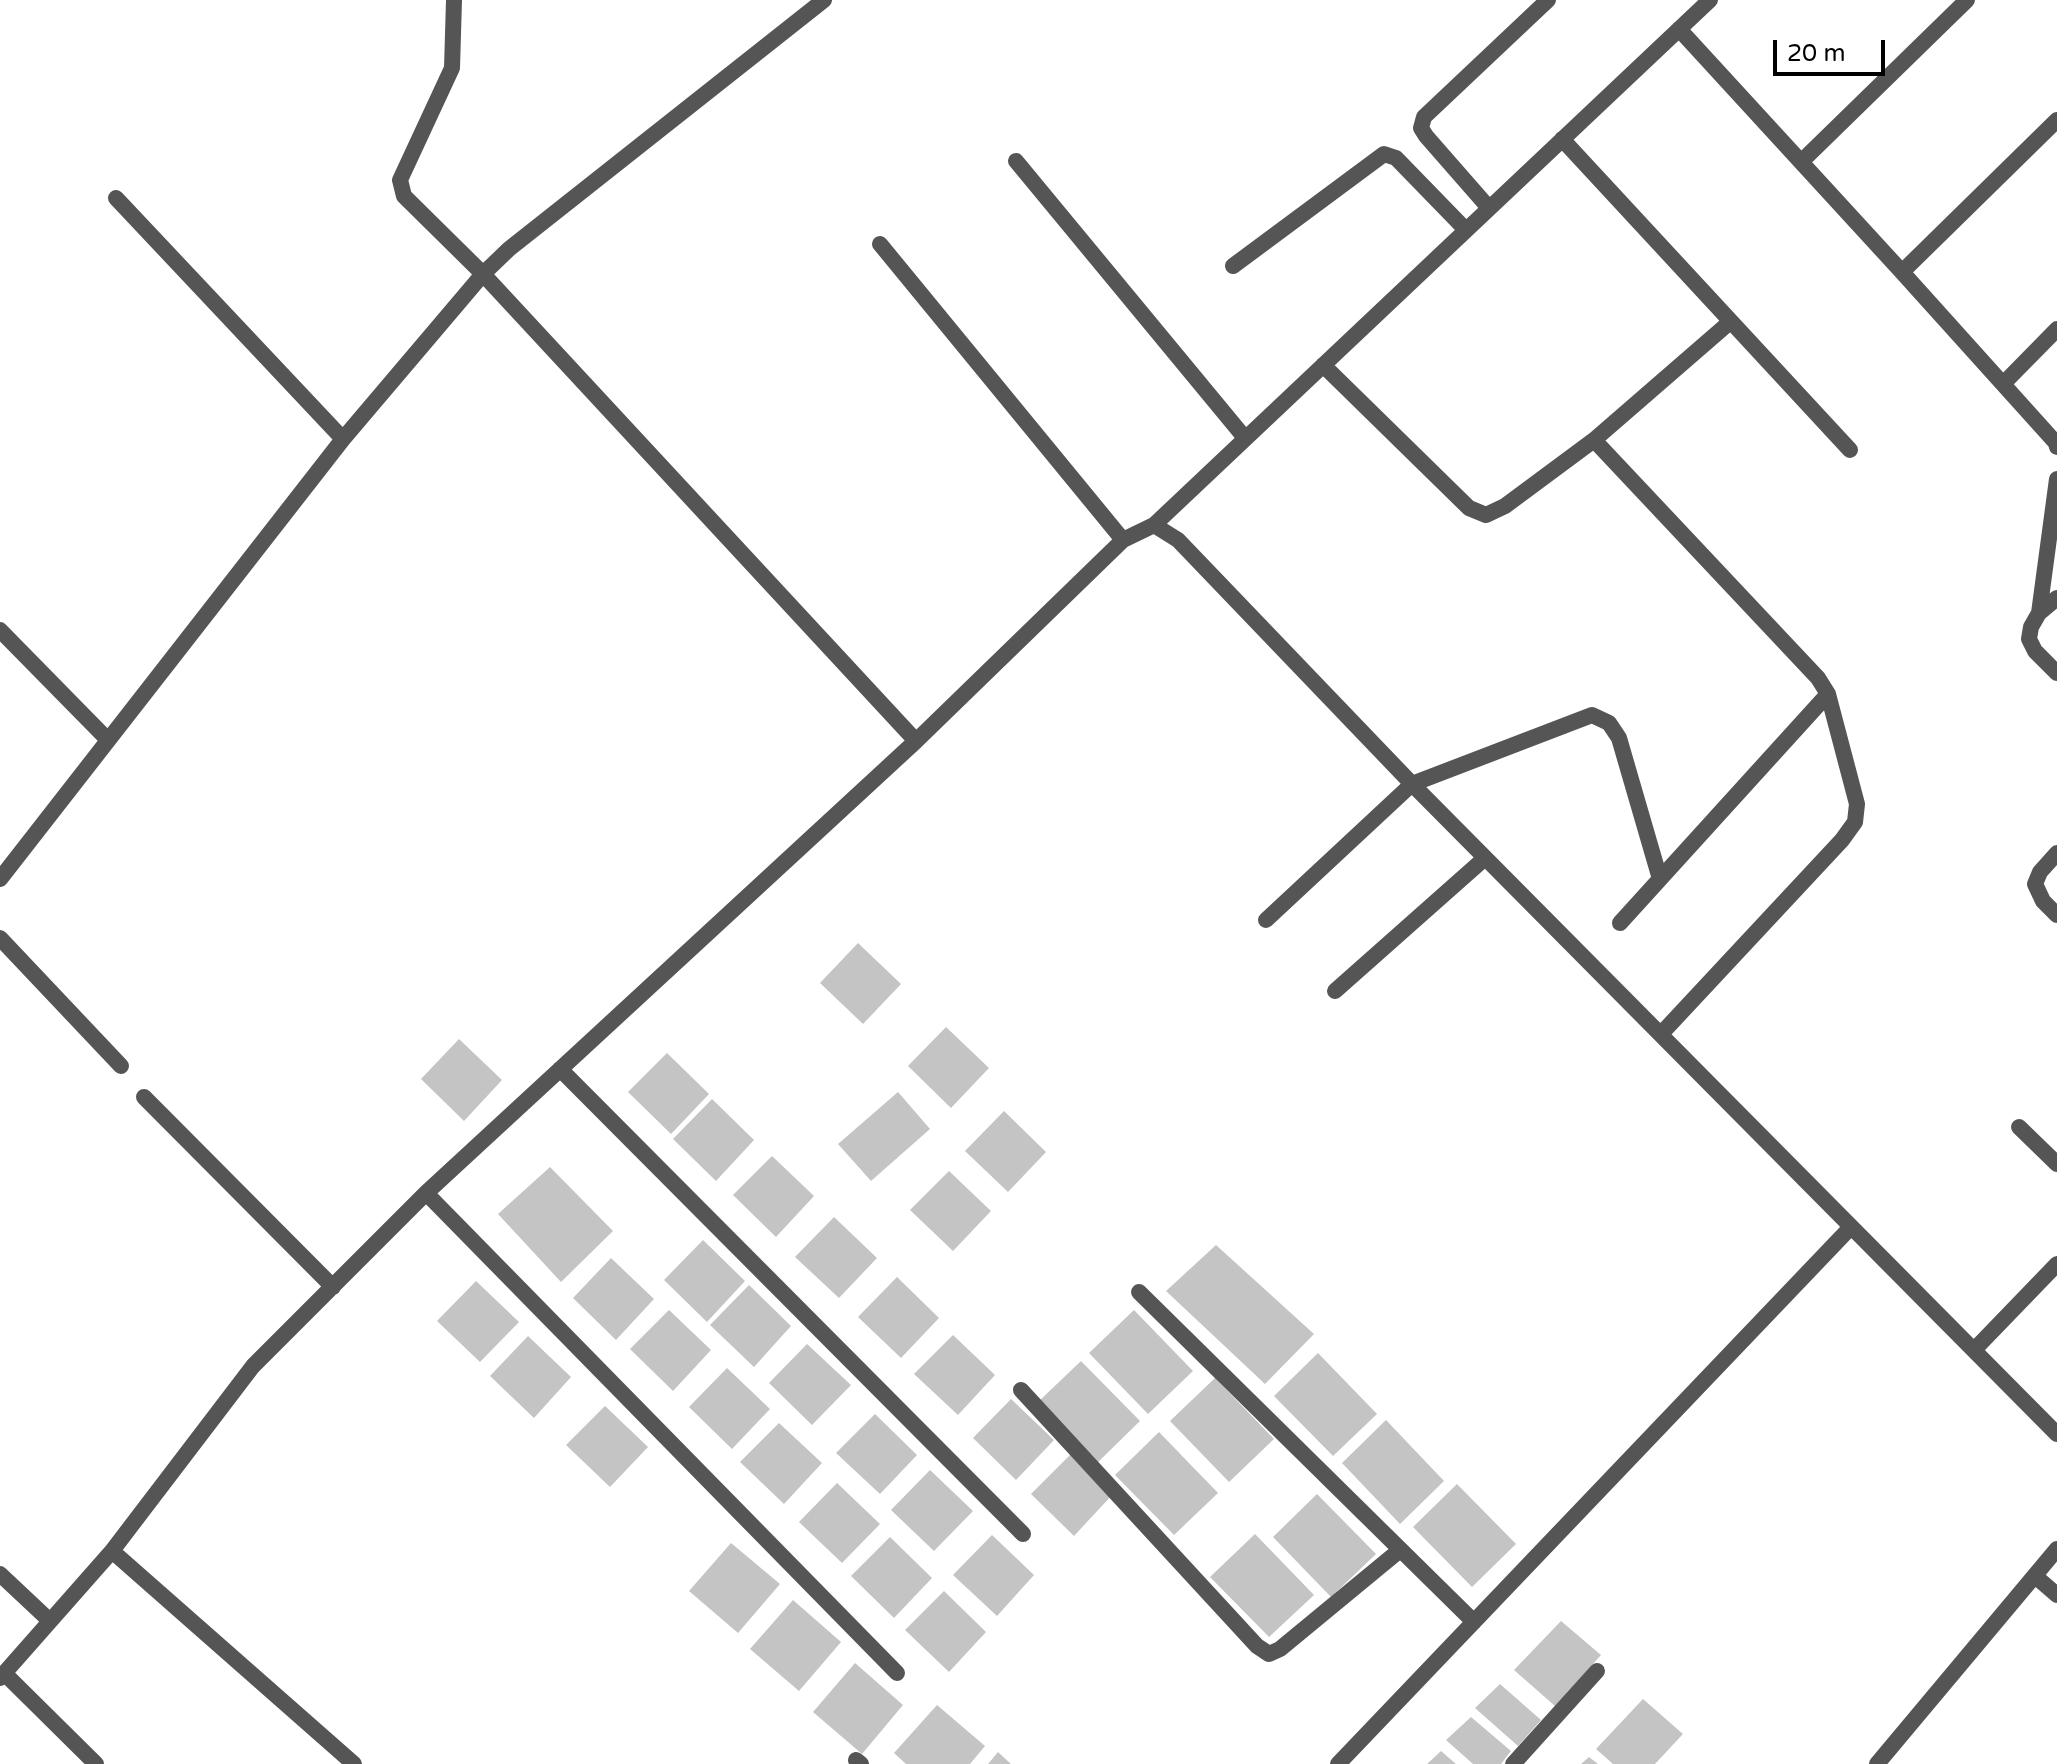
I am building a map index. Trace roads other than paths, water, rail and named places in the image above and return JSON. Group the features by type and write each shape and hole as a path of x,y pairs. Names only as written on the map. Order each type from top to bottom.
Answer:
{"street":[{"path":"454,0 452,68 400,180 404,196 483,274 916,741"},
{"path":"0,879 343,439 483,274 509,249 824,0"},
{"path":"1489,208 1426,136 1421,128 1424,117 1548,0"},
{"path":"96,1764 2,1675 112,1551 253,1366 426,1193 916,741 1123,540 1154,525 1710,0"},
{"path":"1801,162 1967,0"},
{"path":"1679,29 1902,272 2057,447"},
{"path":"1902,272 2057,120"},
{"path":"1562,139 1850,450"},
{"path":"1233,266 1384,154 1396,158 1466,230"},
{"path":"1016,161 1245,438"},
{"path":"116,198 343,439"},
{"path":"880,244 1123,540"},
{"path":"1323,365 1469,508 1486,515 1505,506 1594,440 1730,322"},
{"path":"2003,384 2057,329"},
{"path":"1594,440 1818,678 1828,694 1857,804 1855,822 1831,852 1661,1034"},
{"path":"2039,613 2057,479"},
{"path":"1154,525 1178,540 1412,784 2057,1434"},
{"path":"2057,598 2039,613 2031,627 2029,639 2035,651 2057,673"},
{"path":"0,630 107,739"},
{"path":"1620,923 1828,694"},
{"path":"1266,920 1412,784 1592,715 1609,723 1619,738 1660,879"},
{"path":"2057,853 2040,872 2035,884 2043,901 2057,915"},
{"path":"1335,991 1485,858"},
{"path":"0,938 121,1066"},
{"path":"560,1069 1023,1534"},
{"path":"144,1097 333,1287"},
{"path":"2019,1127 2057,1164"},
{"path":"426,1193 897,1673"},
{"path":"1338,1764 1851,1227"},
{"path":"1974,1350 2057,1264"},
{"path":"1139,1292 1474,1622"},
{"path":"1021,1390 1257,1646 1269,1654 1280,1649 1400,1550"},
{"path":"1877,1764 2057,1549"},
{"path":"112,1551 354,1764"},
{"path":"0,1574 50,1621"},
{"path":"2035,1576 2057,1595"},
{"path":"1513,1764 1597,1671"}]}
